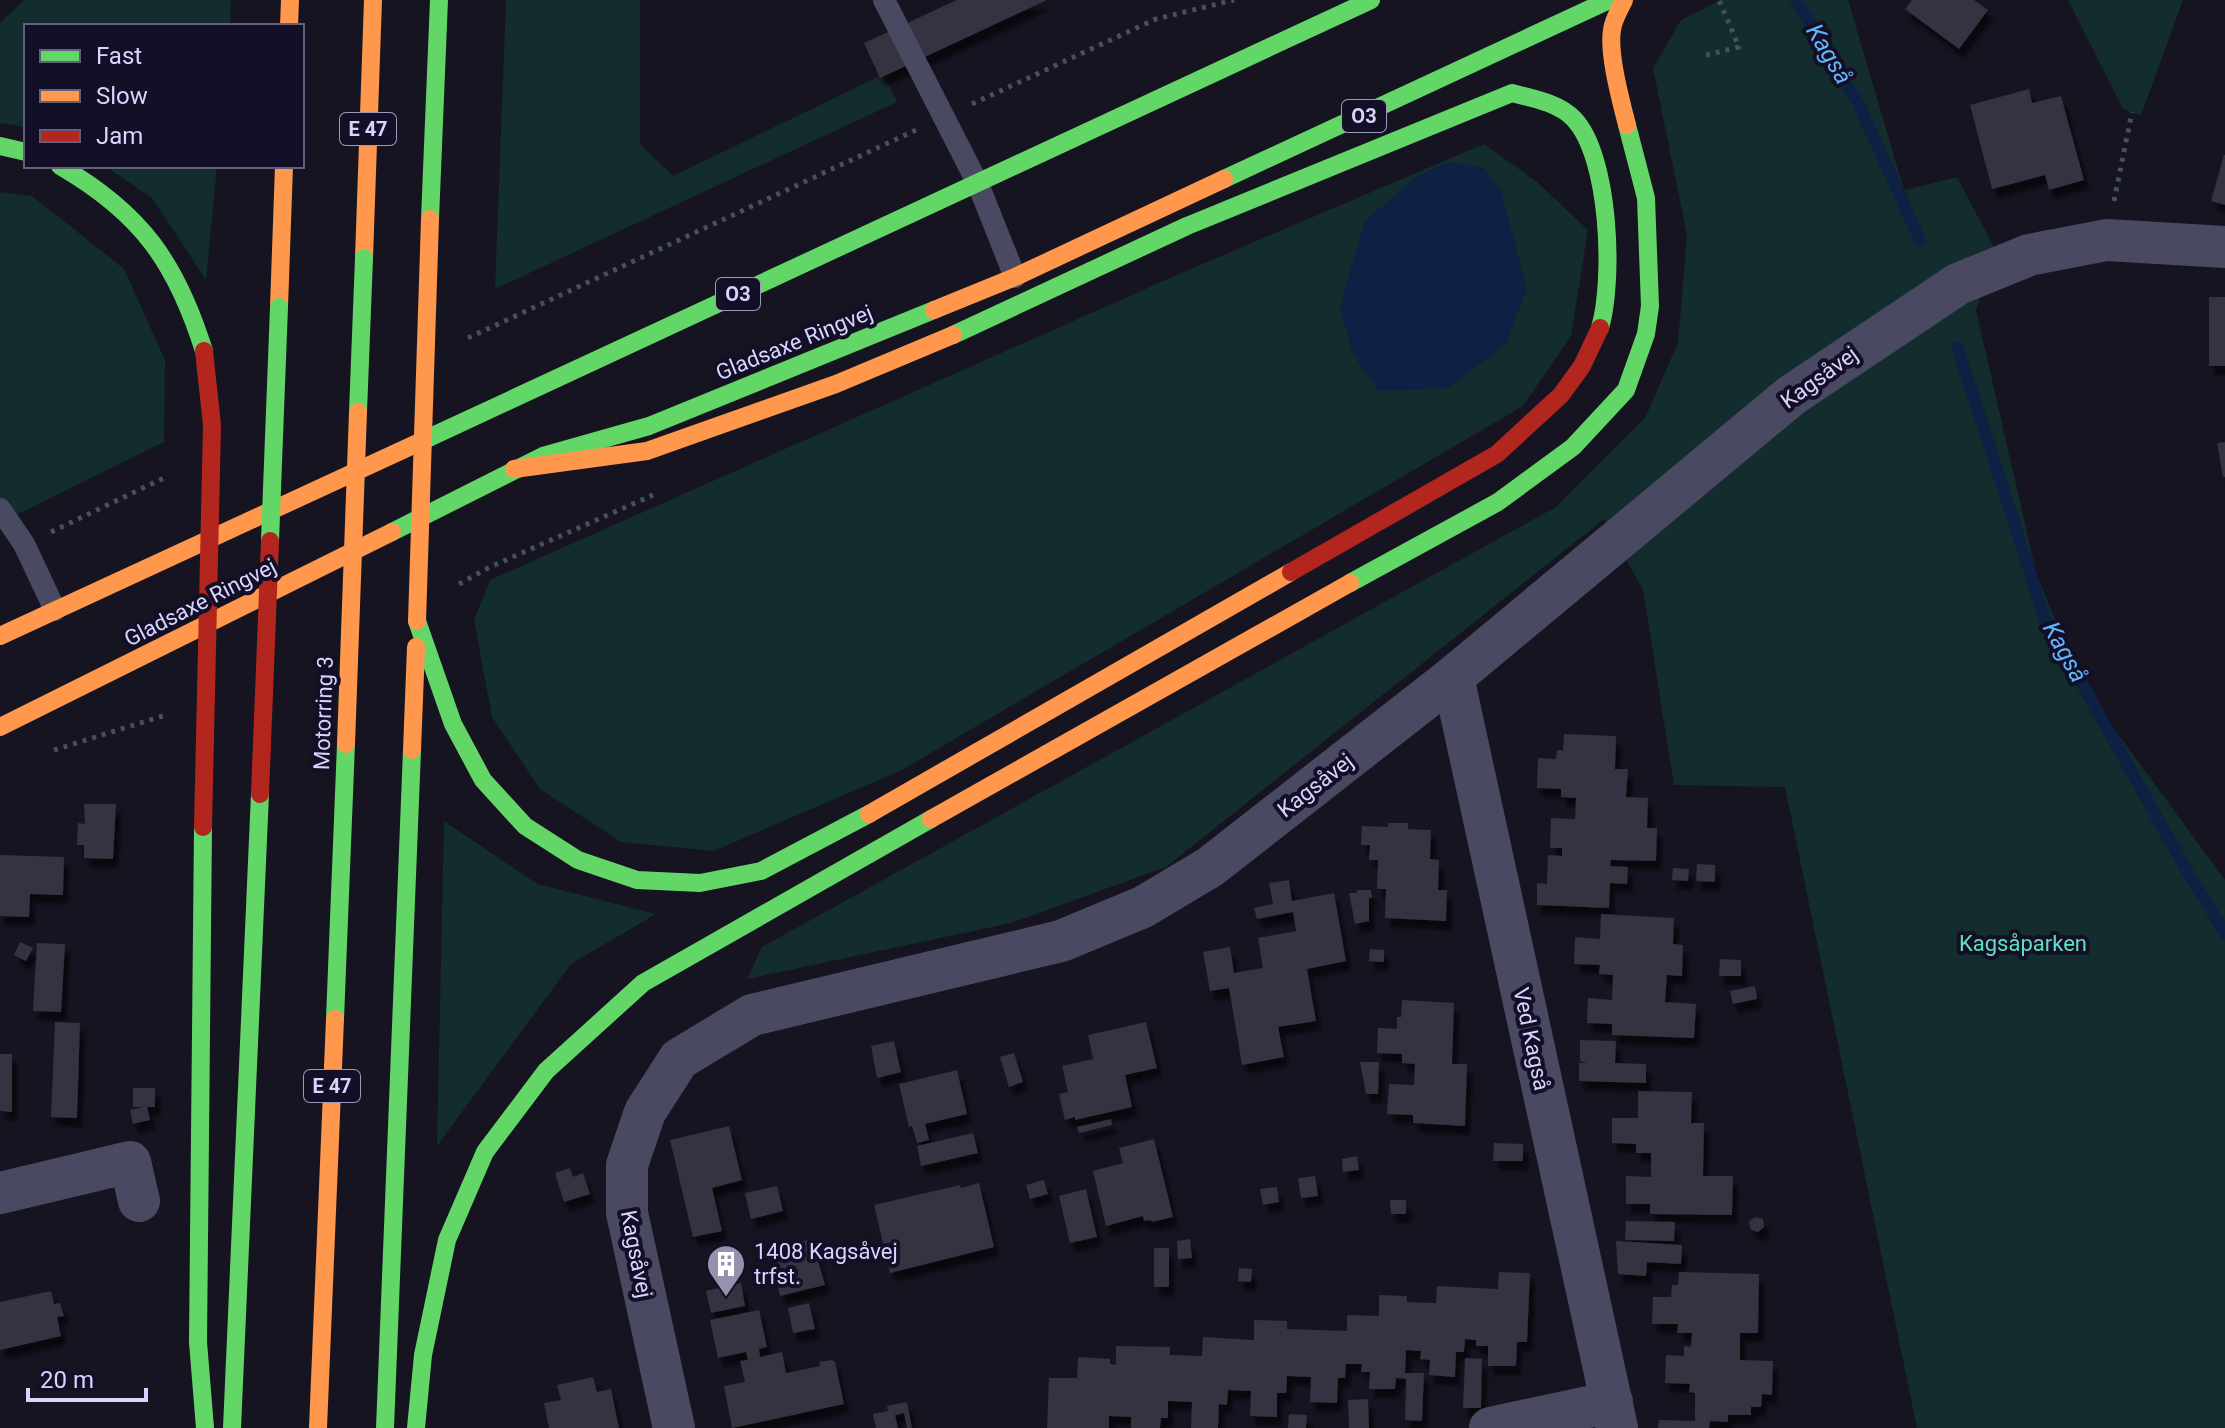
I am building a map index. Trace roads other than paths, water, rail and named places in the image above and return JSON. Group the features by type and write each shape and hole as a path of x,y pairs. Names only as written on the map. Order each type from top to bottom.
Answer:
{"main road":[{"path":"289,24 290,0"},
{"name":"Motorring 3","path":"318,1428 373,0"},
{"path":"385,1428 439,0"},
{"name":"O3","path":"0,636 1371,0"},
{"name":"Gladsaxe Ringvej","path":"0,727 514,469 543,456 664,420 1015,277 1609,0"},
{"path":"416,1428 423,1355 447,1240 485,1152 546,1071 643,983 1116,712 1498,502 1573,447 1626,390 1646,334 1650,306 1646,198 1619,92 1611,37 1612,26 1624,0"},
{"path":"417,621 453,724 483,780 525,826 578,860 637,880 700,883 761,871 818,843 1497,454 1540,417 1561,398 1591,350 1608,290 1604,212 1591,146 1576,121 1557,107 1512,93 1187,226 984,322 836,384 647,451 514,469"},
{"path":"0,146 24,152"},
{"path":"63,168 109,196 136,220 158,247 178,277 189,301 204,351 212,425 203,827 198,1342 205,1428"},
{"path":"232,1428 284,168"}],"street":[{"name":"Kagsåvej","path":"674,1428 627,1213 627,1165 645,1112 679,1059 752,1015 1061,941 1143,907 1210,867 1453,677 1792,395 1840,360 1958,284 2029,255 2107,240 2225,247"},
{"name":"Ved Kagså","path":"1453,677 1614,1415 1490,1428"},
{"path":"0,1193 130,1162 139,1201"}],"lane":[{"path":"884,0 978,184 1015,277"},
{"path":"0,509 24,544 55,610"}],"water":[{"path":"1448,162 1484,168 1501,191 1527,289 1505,345 1448,388 1378,391 1353,354 1340,307 1365,221 1418,176"}],"waterway":[{"name":"Kagså","path":"1796,0 1859,105 1920,240"},
{"name":"Kagså","path":"1958,348 2044,616 2225,933"}],"place":[{"name":"1408 Kagsåvej trfst.","path":"726,1298"}],"park label":[{"name":"Kagsåparken","path":"2023,943"}]}
